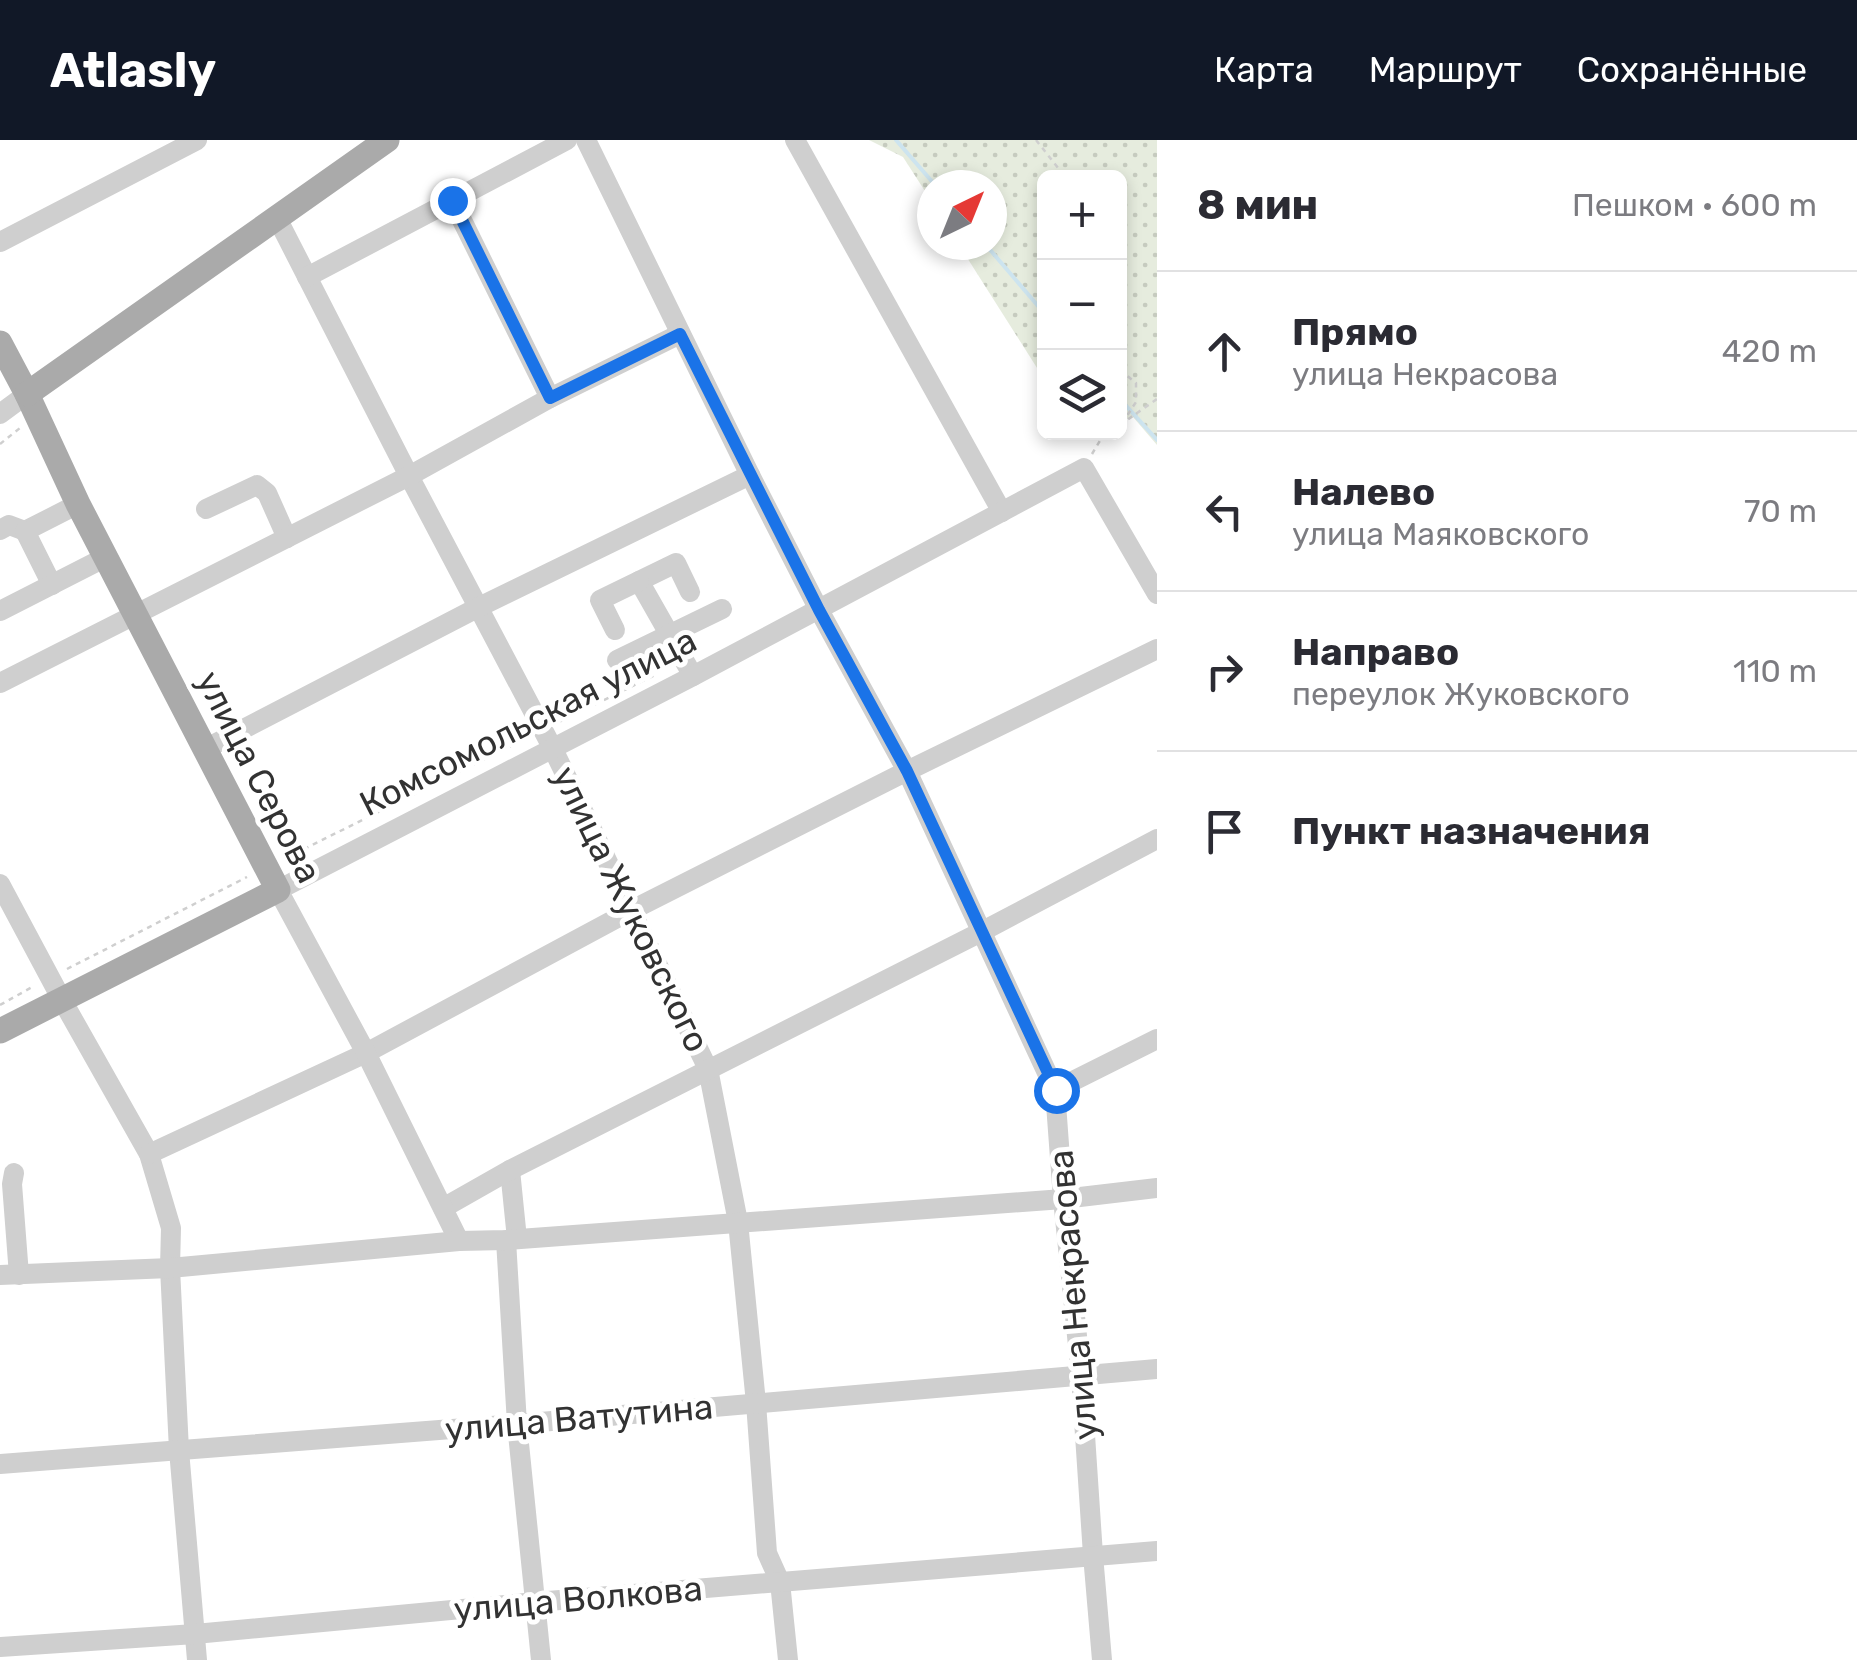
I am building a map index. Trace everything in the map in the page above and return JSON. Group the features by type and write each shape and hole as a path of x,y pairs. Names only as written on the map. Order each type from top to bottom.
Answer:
{"main road":[{"path":"27,394 387,140"},
{"name":"улица Серова","path":"0,343 78,504 272,879"},
{"name":"Комсомольская улица","path":"0,1031 56,989 272,879"}],"street":[{"path":"0,242 197,140"},
{"path":"307,278 567,140"},
{"name":"улица Некрасова","path":"586,140 750,476 907,771 1056,1090 1102,1660"},
{"path":"795,140 1002,512"},
{"path":"452,200 550,398"},
{"name":"улица Жуковского","path":"278,218 548,739 708,1068 738,1222 767,1554 780,1582 788,1660"},
{"path":"0,683 680,334"},
{"path":"0,414 27,394"},
{"path":"1084,468 1157,594"},
{"name":"Комсомольская улица","path":"272,879 689,668 819,610 1084,468"},
{"path":"204,749 477,608 750,476"},
{"path":"206,510 257,485 267,492 287,538"},
{"path":"25,531 78,504"},
{"path":"0,530 9,525 25,531 52,584"},
{"path":"0,611 106,557"},
{"path":"614,630 600,600 676,564 690,592"},
{"path":"640,581 689,668"},
{"path":"617,660 722,609"},
{"path":"149,1154 366,1053 632,910 1157,650"},
{"path":"443,1208 510,1170 1157,840"},
{"name":"улица Серова","path":"272,879 366,1053 458,1241"},
{"path":"0,884 149,1154 171,1228 179,1450 196,1660"},
{"path":"1056,1090 1157,1039"},
{"path":"510,1170 517,1424 541,1660"},
{"path":"14,1174 10,1275 170,1268 458,1241 1063,1199 1157,1188"},
{"name":"улица Ватутина","path":"0,1464 1157,1369"},
{"name":"улица Волкова","path":"0,1647 33,1652 536,1602 1157,1551"}],"path":[{"path":"1036,140 1060,170"},
{"path":"1127,376 1136,383 1136,402 1127,415"},
{"path":"1127,420 1157,399"},
{"path":"0,444 21,427"},
{"path":"1084,468 1100,440"},
{"path":"0,1005 56,989 689,668"}],"shaded area":[{"path":"869,140 1157,140 1157,445 1133,417 1127,419 1127,170 1037,170 1037,368 969,260 1007,260 1007,170 917,170 917,179 903,157"}],"waterway":[{"path":"896,140 922,170"},
{"path":"999,260 1037,305"},
{"path":"1127,407 1157,440"}],"route":[{"path":"452,200 550,398 680,334 819,610 907,771 1056,1090"}]}
